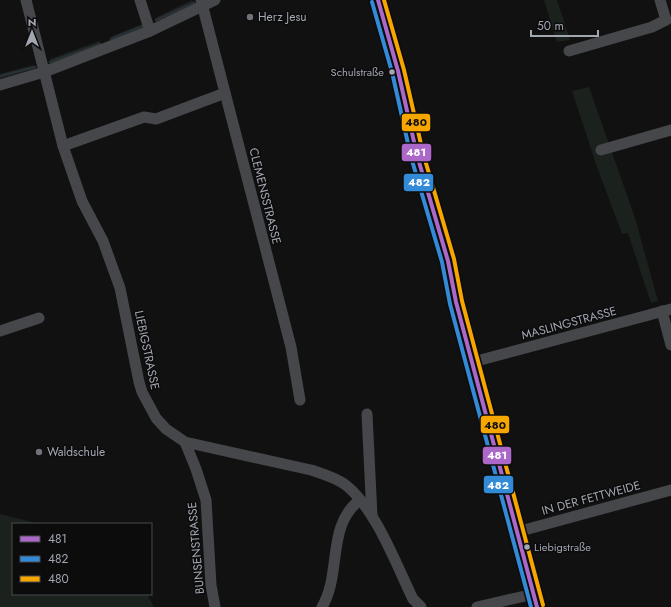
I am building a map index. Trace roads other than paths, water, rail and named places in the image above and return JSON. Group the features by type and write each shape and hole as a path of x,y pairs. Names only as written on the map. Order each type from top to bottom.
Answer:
{"main road":[{"path":"378,0 398,71 417,155 448,261 456,302 535,600"}],"street":[{"name":"LIEBIGSTRASSE","path":"26,0 63,146 82,201 103,241 120,288 142,392 156,418 166,429 185,442 329,476 346,485 372,516 413,598 421,607"},
{"path":"140,0 150,31"},
{"path":"0,85 44,72 150,31 202,3 215,0"},
{"path":"569,52 652,27 666,20 660,0"},
{"name":"CLEMENSSTRASSE","path":"202,3 291,347 300,400"},
{"path":"63,146 144,117 156,119 225,92"},
{"path":"601,150 671,130"},
{"path":"667,310 671,344"},
{"name":"MASLINGSTRASSE","path":"473,362 667,310"},
{"path":"0,331 39,318"},
{"name":"LIEBIGSTRASSE","path":"366,414 372,516"},
{"name":"BUNSENSTRASSE","path":"185,442 206,500 211,585 215,607"},
{"name":"IN DER FETTWEIDE","path":"517,532 671,490"},
{"path":"322,607 331,586 337,541 341,527 348,513 360,500"},
{"path":"479,607 535,600"}],"waterway":[{"path":"156,20 194,3"},
{"path":"111,39 143,26"},
{"path":"50,62 100,44"},
{"path":"0,76 35,67"}],"place":[{"name":"Herz Jesu","path":"250,17"},
{"name":"Schulstraße","path":"392,72"},
{"name":"Waldschule","path":"39,452"},
{"name":"Liebigstraße","path":"527,547"}]}
